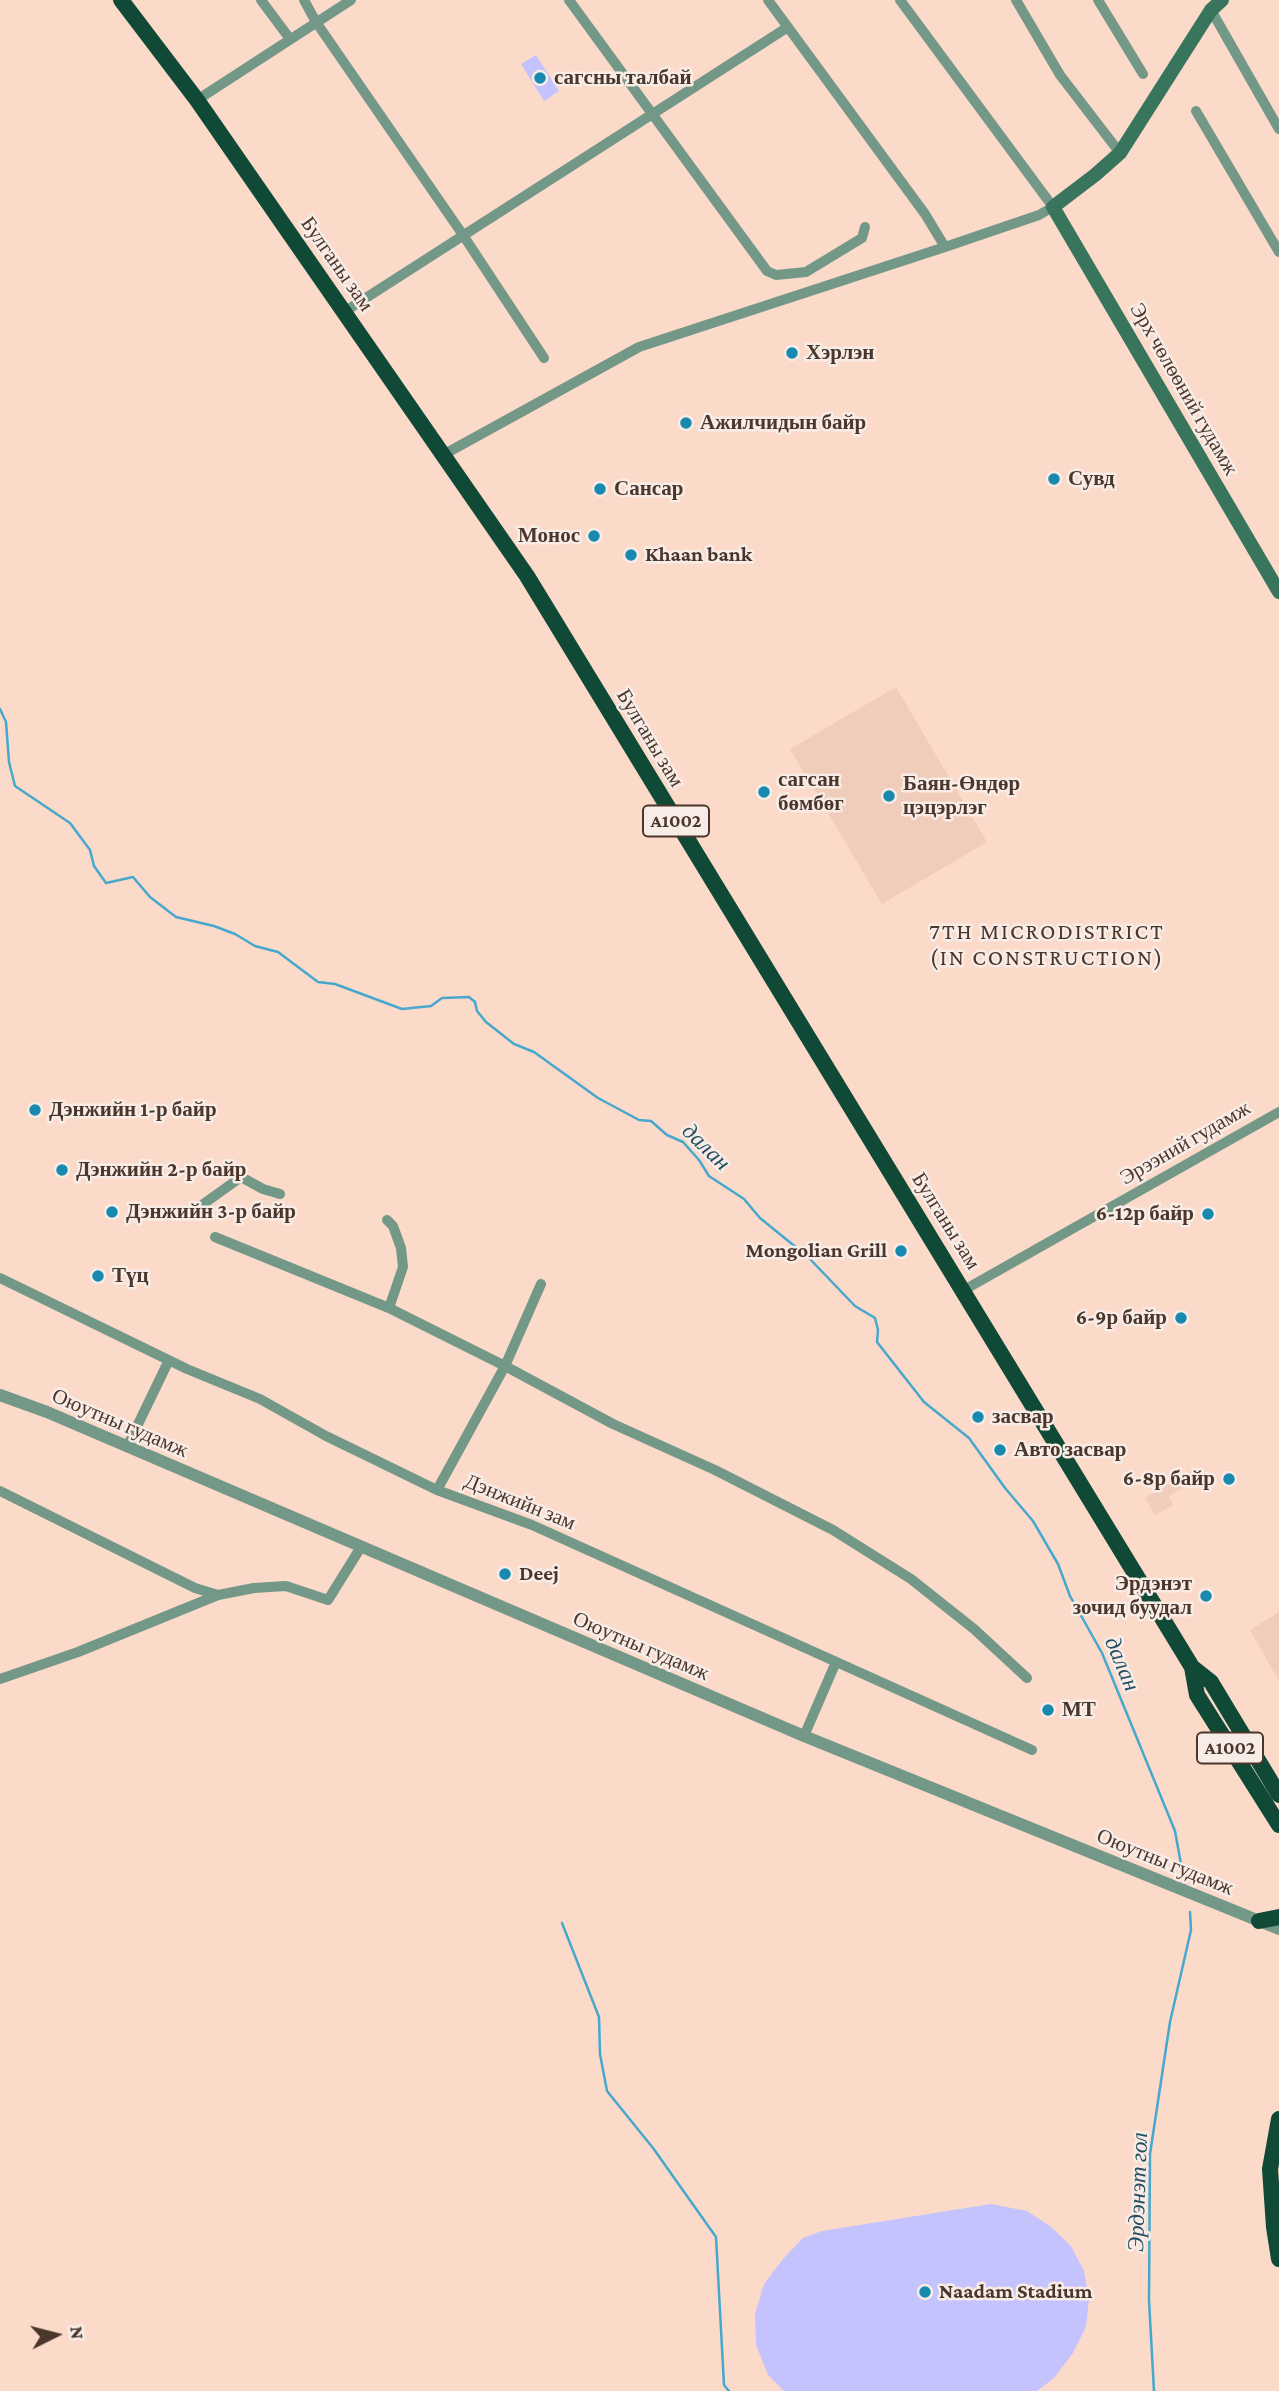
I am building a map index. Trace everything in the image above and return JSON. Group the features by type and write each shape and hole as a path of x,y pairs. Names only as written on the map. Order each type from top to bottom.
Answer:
{"highway":[{"name":"Булганы зам","path":"121,0 197,100 527,576 1192,1667 1211,1682 1279,1795"},
{"name":"Булганы зам","path":"1192,1667 1197,1695 1279,1825"},
{"path":"1279,2119 1270,2169 1279,2259"}],"main road":[{"path":"1053,207 1096,176 1120,153 1217,5"},
{"name":"Эрх чөлөөний гудамж","path":"1053,207 1276,582"}],"street":[{"path":"261,0 290,39"},
{"path":"304,0 316,22 544,358"},
{"path":"197,100 351,0"},
{"path":"569,0 766,271 776,275 806,272 862,239 865,227"},
{"path":"768,0 925,214 945,247"},
{"path":"443,455 639,347 945,247 1039,215 1053,207 900,0"},
{"path":"1016,0 1060,75 1120,153"},
{"path":"1098,0 1143,74"},
{"path":"1217,5 1279,130"},
{"path":"344,312 788,27"},
{"path":"1196,111 1279,252"},
{"name":"Эрээний гудамж","path":"964,1290 1279,1112"},
{"path":"202,1205 241,1177 263,1189 280,1194"},
{"path":"387,1220 393,1226 401,1248 403,1267 389,1308"},
{"path":"215,1237 389,1308 613,1424 715,1470 833,1530 911,1579 974,1629 1027,1678"},
{"name":"Дэнжийн зам","path":"0,1278 169,1360 260,1399 326,1436 437,1490 532,1525 1032,1750"},
{"path":"437,1490 505,1366 541,1284"},
{"path":"127,1447 169,1360"},
{"name":"Оюутны гудамж","path":"0,1395 47,1412 803,1736 1273,1926"},
{"path":"0,1491 195,1588 218,1595"},
{"path":"0,1679 78,1652 218,1595 254,1588 286,1586 328,1600 361,1547"},
{"path":"803,1736 836,1662"}],"shaded area":[{"name":"сагсны талбай","path":"536,55 559,91 544,101 521,64"},
{"name":"Баян-Өндөр цэцэрлэг","path":"896,687 987,842 882,904 790,749"},
{"path":"1196,1468 1201,1477 1169,1496 1173,1505 1155,1515 1145,1498"},
{"path":"1279,1612 1279,1681 1250,1630"},
{"name":"Naadam Stadium","path":"991,2204 1027,2211 1050,2226 1071,2246 1084,2271 1089,2299 1086,2327 1073,2353 1054,2378 1037,2391 784,2391 768,2375 756,2345 755,2314 764,2284 803,2238 822,2231"}],"waterway":[{"name":"далан","path":"0,709 6,722 9,762 15,786 70,823 90,850 94,866 106,883 133,877 150,897 176,917 214,926 255,946 278,952 318,982 335,984 402,1009 431,1006 442,998 469,997 475,1002 477,1011 486,1022 514,1044 534,1052 598,1098 639,1120 651,1121 667,1135 683,1142 709,1176 744,1199 760,1218 808,1257 855,1306 875,1318 877,1342 924,1402 969,1438 1033,1521 1058,1564 1070,1596 1102,1653 1175,1831 1185,1886"},
{"name":"Эрдэнэт гол","path":"1154,2391 1149,2300 1150,2154 1170,2022 1191,1930 1190,1912"},
{"path":"562,1923 599,2017 600,2054 607,2091 653,2148 716,2237 724,2385 729,2391"}],"place":[{"name":"сагсны талбай","path":"540,78"},
{"name":"Хэрлэн","path":"792,353"},
{"name":"Ажилчидын байр","path":"686,423"},
{"name":"Сувд","path":"1054,479"},
{"name":"Сансар","path":"600,489"},
{"name":"Монос","path":"594,536"},
{"name":"Khaan bank","path":"631,555"},
{"name":"сагсан бөмбөг","path":"764,792"},
{"name":"Баян-Өндөр цэцэрлэг","path":"889,796"},
{"name":"Дэнжийн 1-р байр","path":"35,1110"},
{"name":"Дэнжийн 2-р байр","path":"62,1170"},
{"name":"Дэнжийн 3-р байр","path":"112,1212"},
{"name":"6-12р байр","path":"1208,1214"},
{"name":"Mongolian Grill","path":"901,1251"},
{"name":"Түц","path":"98,1276"},
{"name":"6-9р байр","path":"1181,1318"},
{"name":"засвар","path":"978,1417"},
{"name":"Авто засвар","path":"1000,1450"},
{"name":"6-8р байр","path":"1229,1479"},
{"name":"Deej","path":"505,1574"},
{"name":"Эрдэнэт зочид буудал","path":"1206,1596"},
{"name":"МТ","path":"1048,1710"},
{"name":"Naadam Stadium","path":"925,2292"}],"district":[{"name":"7TH MICRODISTRICT (IN CONSTRUCTION)","path":"1047,945"}]}
